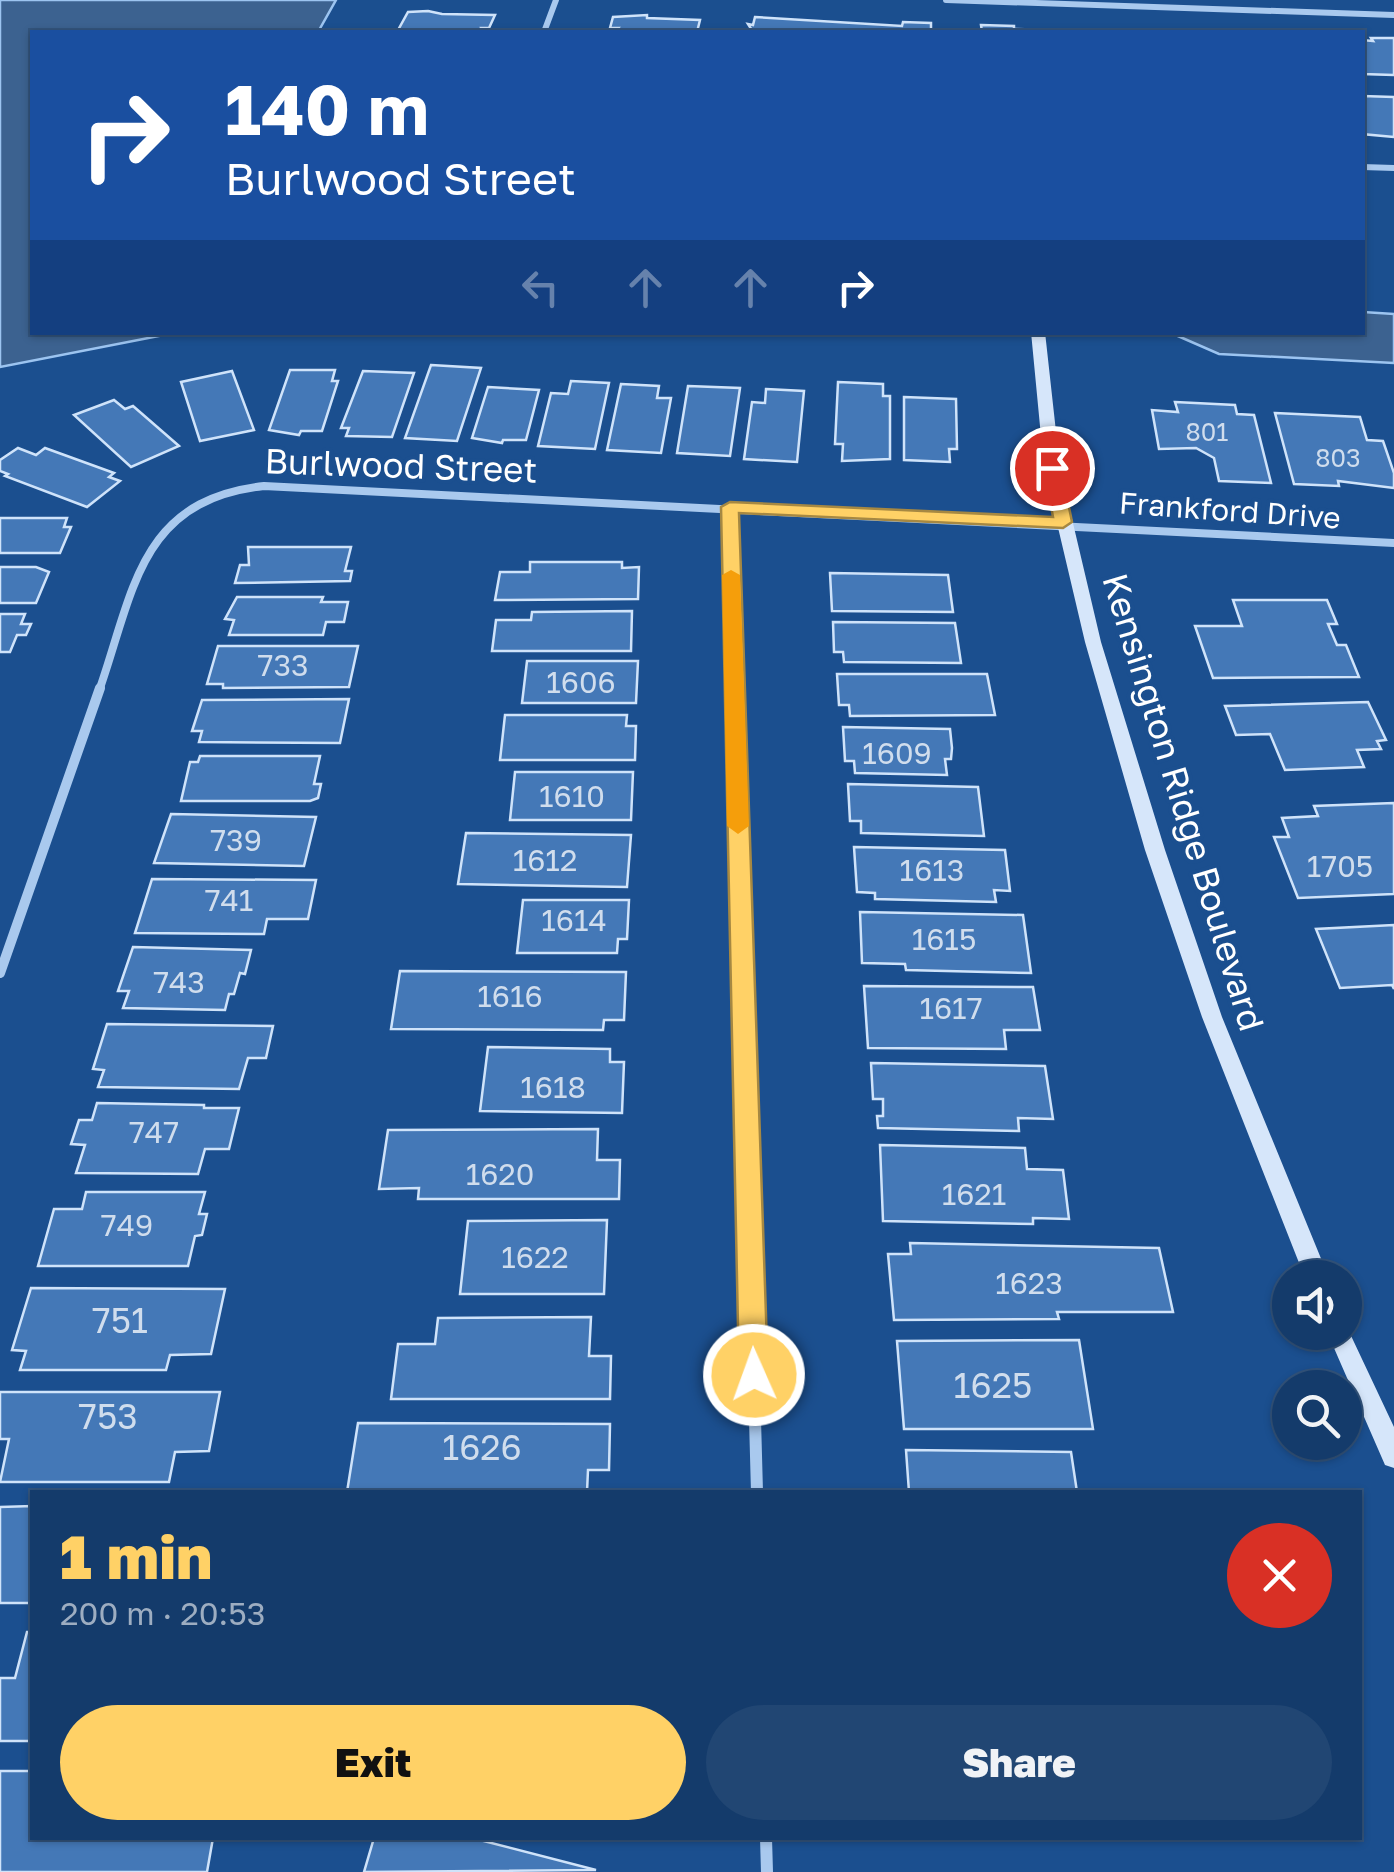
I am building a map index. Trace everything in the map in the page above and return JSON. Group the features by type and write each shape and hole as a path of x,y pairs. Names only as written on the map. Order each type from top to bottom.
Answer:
{"street":[{"path":"545,30 556,0"},
{"path":"946,0 1394,15"},
{"path":"1365,167 1394,168"},
{"name":"Kensington Ridge Boulevard","path":"1038,335 1052,468 1094,642 1182,930 1231,1066 1310,1260"},
{"name":"Burlwood Street","path":"0,973 146,557 174,517 196,502 254,486 287,485 1063,522"},
{"path":"730,507 757,1490"},
{"name":"Frankford Drive","path":"1063,522 1394,543"},
{"path":"1347,1350 1394,1456"},
{"path":"766,1840 768,1872"}],"water":[{"path":"0,0 336,0 319,30 30,30 30,335 164,335 0,367"},
{"path":"1365,312 1394,314 1394,363 1219,354 1176,335 1365,335"}],"building":[{"path":"408,12 495,15 489,28 482,30 398,30"},
{"path":"647,15 700,20 698,30 616,30 610,28 613,17"},
{"path":"755,17 902,26 903,22 931,23 931,30 752,30 748,24 753,25"},
{"path":"981,25 1050,30 982,30"},
{"path":"1371,38 1394,38 1394,75 1365,74 1365,40 1373,41"},
{"path":"1365,96 1394,97 1394,137 1365,134"},
{"path":"431,365 481,368 457,441 405,438"},
{"path":"290,370 335,370 332,381 338,381 322,431 301,431 299,435 269,430"},
{"path":"232,371 254,430 200,441 181,382"},
{"path":"363,371 414,373 392,437 346,436 349,428 341,428"},
{"path":"571,381 609,383 595,449 538,446 551,393 568,394"},
{"path":"838,382 883,384 883,396 890,396 890,459 842,461 843,444 835,444"},
{"path":"621,384 659,386 657,398 671,398 661,453 607,450"},
{"path":"688,386 740,388 730,456 677,453"},
{"path":"488,387 539,390 526,440 502,443 472,438"},
{"path":"766,389 804,391 797,462 744,459 752,402 765,403"},
{"path":"904,397 956,399 957,449 949,449 950,462 904,460"},
{"path":"114,400 125,409 133,406 179,446 131,467 74,415"},
{"path":"1175,402 1235,405 1237,414 1254,415 1271,483 1219,481 1214,458 1196,448 1159,449 1152,410 1178,412"},
{"path":"1275,413 1360,417 1367,440 1383,441 1394,473 1394,488 1338,481 1339,486 1294,484"},
{"path":"18,448 36,455 45,448 114,473 109,477 120,481 87,507 5,476 8,474 0,471 0,460"},
{"path":"0,518 67,518 64,527 71,527 60,553 0,553"},
{"path":"248,547 351,547 345,571 352,571 350,581 235,583 240,565 249,565"},
{"path":"530,562 622,562 622,568 639,567 638,599 495,600 500,572 530,572"},
{"path":"0,567 36,567 49,572 36,603 0,603"},
{"path":"830,573 948,575 953,612 832,611"},
{"path":"237,597 323,597 321,602 348,602 344,622 326,622 323,635 229,635 234,620 225,619"},
{"path":"1233,600 1327,600 1337,624 1328,624 1337,645 1346,645 1359,677 1213,678 1195,626 1242,626"},
{"path":"632,611 631,651 492,651 496,620 531,620 532,612"},
{"path":"0,614 25,614 21,624 31,624 26,635 17,635 10,652 0,652"},
{"path":"833,622 955,623 961,663 844,662 843,652 834,652"},
{"path":"218,646 358,646 349,687 223,688 223,684 207,684"},
{"path":"527,661 638,661 636,703 522,703"},
{"path":"837,674 987,674 995,715 850,716 849,705 839,705"},
{"path":"349,699 340,743 199,742 202,731 192,731 202,700"},
{"path":"1368,702 1386,740 1377,741 1381,749 1357,750 1364,767 1285,770 1270,734 1236,735 1225,706"},
{"path":"505,715 627,715 626,726 636,726 635,760 500,760"},
{"path":"843,727 950,729 952,748 951,759 945,759 947,775 855,773 854,761 845,761"},
{"path":"200,756 320,756 314,784 321,784 318,798 181,801 190,762 198,762"},
{"path":"515,772 633,772 631,820 510,820"},
{"path":"848,784 978,787 984,836 861,833 861,821 850,821"},
{"path":"1394,803 1394,894 1298,898 1274,837 1289,837 1282,818 1318,816 1314,806"},
{"path":"171,814 316,817 304,866 154,863"},
{"path":"466,833 631,835 627,887 458,884"},
{"path":"854,847 1005,850 1010,891 994,890 996,902 875,899 875,893 857,892"},
{"path":"152,879 316,880 308,919 267,919 264,934 135,933"},
{"path":"523,900 629,900 627,939 618,939 617,953 517,953"},
{"path":"860,912 1023,915 1031,973 906,970 905,964 862,963"},
{"path":"1394,925 1394,989 1392,985 1340,988 1316,929"},
{"path":"133,947 251,950 245,974 240,973 225,1010 123,1008 129,991 118,991"},
{"path":"400,971 626,972 624,1020 604,1020 603,1030 391,1029"},
{"path":"864,986 1033,987 1040,1030 1004,1030 1006,1049 868,1048"},
{"path":"107,1024 273,1026 266,1058 248,1058 239,1089 98,1087 104,1070 93,1069"},
{"path":"488,1047 610,1049 610,1062 624,1062 622,1113 480,1111"},
{"path":"871,1063 1045,1066 1053,1119 1018,1118 1019,1131 878,1128 877,1116 883,1116 883,1099 873,1099"},
{"path":"97,1103 239,1108 229,1149 205,1149 198,1174 76,1173 85,1145 71,1144 79,1120 92,1120"},
{"path":"598,1129 597,1160 620,1160 619,1199 418,1199 419,1188 379,1189 388,1130"},
{"path":"880,1145 1025,1148 1027,1169 1063,1170 1069,1219 1033,1218 1033,1224 883,1221"},
{"path":"86,1192 205,1192 199,1214 207,1214 202,1235 195,1236 188,1266 38,1266 54,1209 82,1209"},
{"path":"607,1220 604,1294 460,1294 468,1221"},
{"path":"910,1243 1159,1248 1173,1312 1057,1312 1059,1319 894,1320 888,1254 911,1254"},
{"path":"31,1288 225,1289 211,1354 170,1355 166,1370 20,1370 26,1351 12,1350"},
{"path":"591,1317 589,1356 611,1356 610,1399 391,1399 398,1344 435,1344 438,1318"},
{"path":"1079,1340 1093,1429 904,1429 897,1341"},
{"path":"0,1392 220,1392 209,1451 175,1452 169,1482 0,1482 9,1439 0,1439"},
{"path":"358,1423 610,1424 609,1470 588,1470 587,1490 347,1490"},
{"path":"906,1450 1071,1452 1077,1490 909,1490"},
{"path":"30,1506 30,1603 0,1603 0,1507"},
{"path":"30,1632 30,1741 0,1741 0,1678 15,1678"},
{"path":"0,1771 30,1771 30,1840 213,1840 207,1872 0,1872"},
{"path":"373,1840 480,1840 596,1870 364,1872"}],"slow traffic":[{"path":"731,575 738,826"}],"route":[{"path":"754,1375 730,507 1063,522 1052,468"}]}
